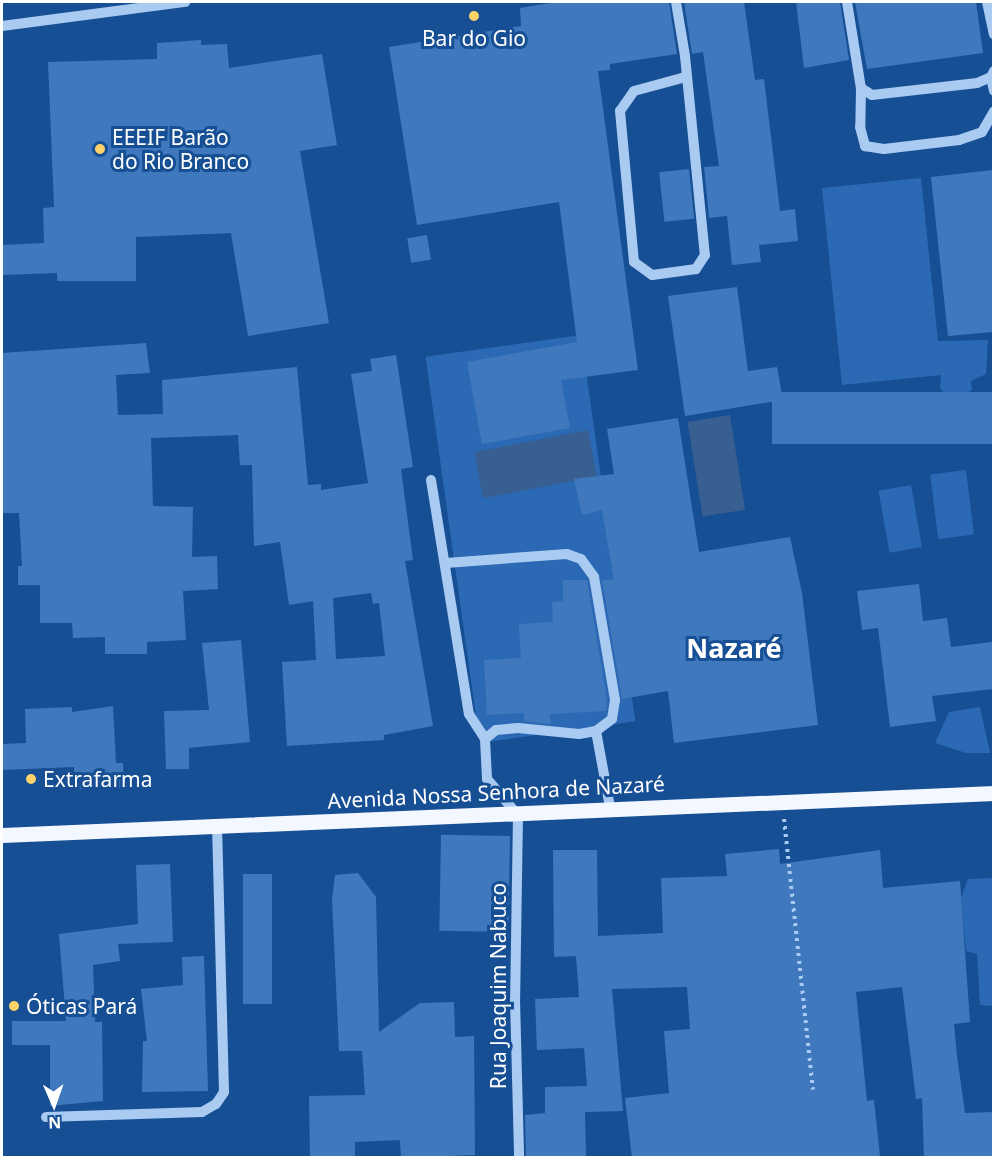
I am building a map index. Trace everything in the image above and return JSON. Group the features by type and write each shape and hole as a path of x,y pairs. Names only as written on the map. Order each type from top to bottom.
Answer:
{"main road":[{"name":"Avenida Nossa Senhora de Nazaré","path":"2,835 217,824 518,815 610,807 993,793"}],"street":[{"path":"2,26 185,2"},
{"path":"676,2 686,77 705,255 696,269 652,275 634,262 620,111 634,91 686,77"},
{"path":"847,2 861,88 860,128 865,146 884,149 959,140 982,132 993,111"},
{"path":"987,2 993,34"},
{"path":"861,88 872,95 886,96 977,83 992,74 993,92"},
{"path":"431,480 469,714 485,739 487,779 518,815"},
{"path":"446,563 567,554 580,559 594,577 615,700 612,719 597,731 579,734 518,728 496,730 485,739"},
{"path":"597,731 610,807"},
{"name":"Rua Joaquim Nabuco","path":"518,815 515,1000 519,1158"},
{"path":"46,1118 202,1112 216,1104 224,1092 217,824"}],"path":[{"path":"782,801 813,1089"}],"shaded area":[{"path":"921,178 938,341 988,340 986,374 971,381 972,390 959,398 946,396 940,388 941,375 842,385 822,188"},
{"path":"581,335 635,721 480,743 426,357"},
{"path":"730,415 745,510 703,517 688,422"},
{"path":"588,430 597,476 483,498 474,452"},
{"path":"966,470 974,535 938,539 930,474"},
{"path":"911,485 922,547 889,553 879,491"},
{"path":"980,707 990,753 966,753 935,743 949,712"},
{"path":"993,878 993,1006 980,1005 977,954 966,951 961,898 968,879"}],"building":[{"path":"556,2 669,2 677,54 610,64 610,70 598,71 638,370 561,380 570,428 482,444 467,362 577,342 559,202 417,225 389,47 521,26 520,8"},
{"path":"684,2 744,2 755,80 764,79 780,211 795,209 798,241 759,245 761,262 732,265 727,216 709,218 704,167 719,166 703,52 692,54"},
{"path":"796,2 840,2 849,60 804,68"},
{"path":"855,2 976,2 983,53 867,69"},
{"path":"201,40 201,45 227,44 229,68 322,54 337,145 300,151 329,323 248,336 231,233 136,237 136,281 57,281 57,273 2,275 2,245 44,243 43,208 54,207 48,62 157,59 157,43"},
{"path":"689,169 694,219 664,222 659,172"},
{"path":"993,170 993,332 948,336 931,177"},
{"path":"427,235 431,260 411,263 407,238"},
{"path":"737,287 748,371 777,367 783,400 685,416 668,296"},
{"path":"146,343 150,373 116,375 118,415 163,414 162,380 297,367 308,485 321,484 321,490 368,483 351,374 372,371 370,359 396,355 413,467 401,469 413,560 405,561 433,726 384,735 384,740 287,746 282,662 316,660 313,601 289,605 280,542 254,546 252,465 240,465 238,435 151,438 153,506 193,507 192,557 217,556 218,589 183,591 186,640 147,642 147,654 105,654 105,637 73,638 72,623 40,623 40,585 18,585 18,566 22,566 19,513 2,513 2,353","holes":["371,593 373,604 379,603 385,656 336,659 333,598"]},
{"path":"772,392 993,392 993,444 772,444"},
{"path":"678,418 699,552 790,537 802,593 818,725 674,743 668,691 622,699 602,580 614,580 602,510 582,515 574,479 614,474 607,429"},
{"path":"563,580 587,580 607,700 606,711 550,714 551,724 524,721 524,713 487,715 484,660 521,658 519,624 553,622 552,602 563,601"},
{"path":"919,584 923,621 947,618 951,647 992,642 993,689 932,696 936,721 890,727 878,628 862,630 857,591"},
{"path":"241,640 250,742 189,748 189,769 166,769 164,711 209,710 202,643"},
{"path":"113,706 116,763 123,763 124,788 74,789 74,767 2,770 2,744 26,743 25,709 72,707 72,712"},
{"path":"441,835 510,836 508,932 439,931"},
{"path":"779,849 780,864 880,850 883,888 960,881 970,1022 954,1024 957,1056 965,1113 993,1112 993,1158 924,1158 922,1098 916,1099 902,987 856,992 867,1101 874,1100 880,1156 632,1158 625,1098 669,1093 664,1031 690,1029 687,987 612,989 623,1111 585,1112 586,1158 526,1158 525,1115 545,1113 545,1087 587,1086 584,1048 537,1050 535,999 579,997 576,956 554,957 553,850 597,850 598,936 663,933 661,878 727,876 725,854"},
{"path":"170,864 173,942 118,944 120,961 93,965 95,1022 102,1022 103,1101 50,1106 50,1045 12,1045 12,1021 66,1021 59,934 138,924 136,865"},
{"path":"358,873 376,897 379,1032 420,1003 454,1002 455,1037 474,1036 475,1155 401,1158 400,1140 355,1142 355,1158 310,1158 309,1096 365,1095 362,1051 339,1051 332,899 335,875"},
{"path":"243,874 272,874 272,1004 243,1004"},
{"path":"204,956 208,1091 142,1092 143,1041 147,1041 141,989 183,985 182,957"}],"place":[{"name":"Bar do Gio","path":"474,16"},
{"name":"EEEIF Barão do Rio Branco","path":"100,149"},
{"name":"Extrafarma","path":"31,779"},
{"name":"Óticas Pará","path":"14,1006"}],"district":[{"name":"Nazaré","path":"734,648"}]}
